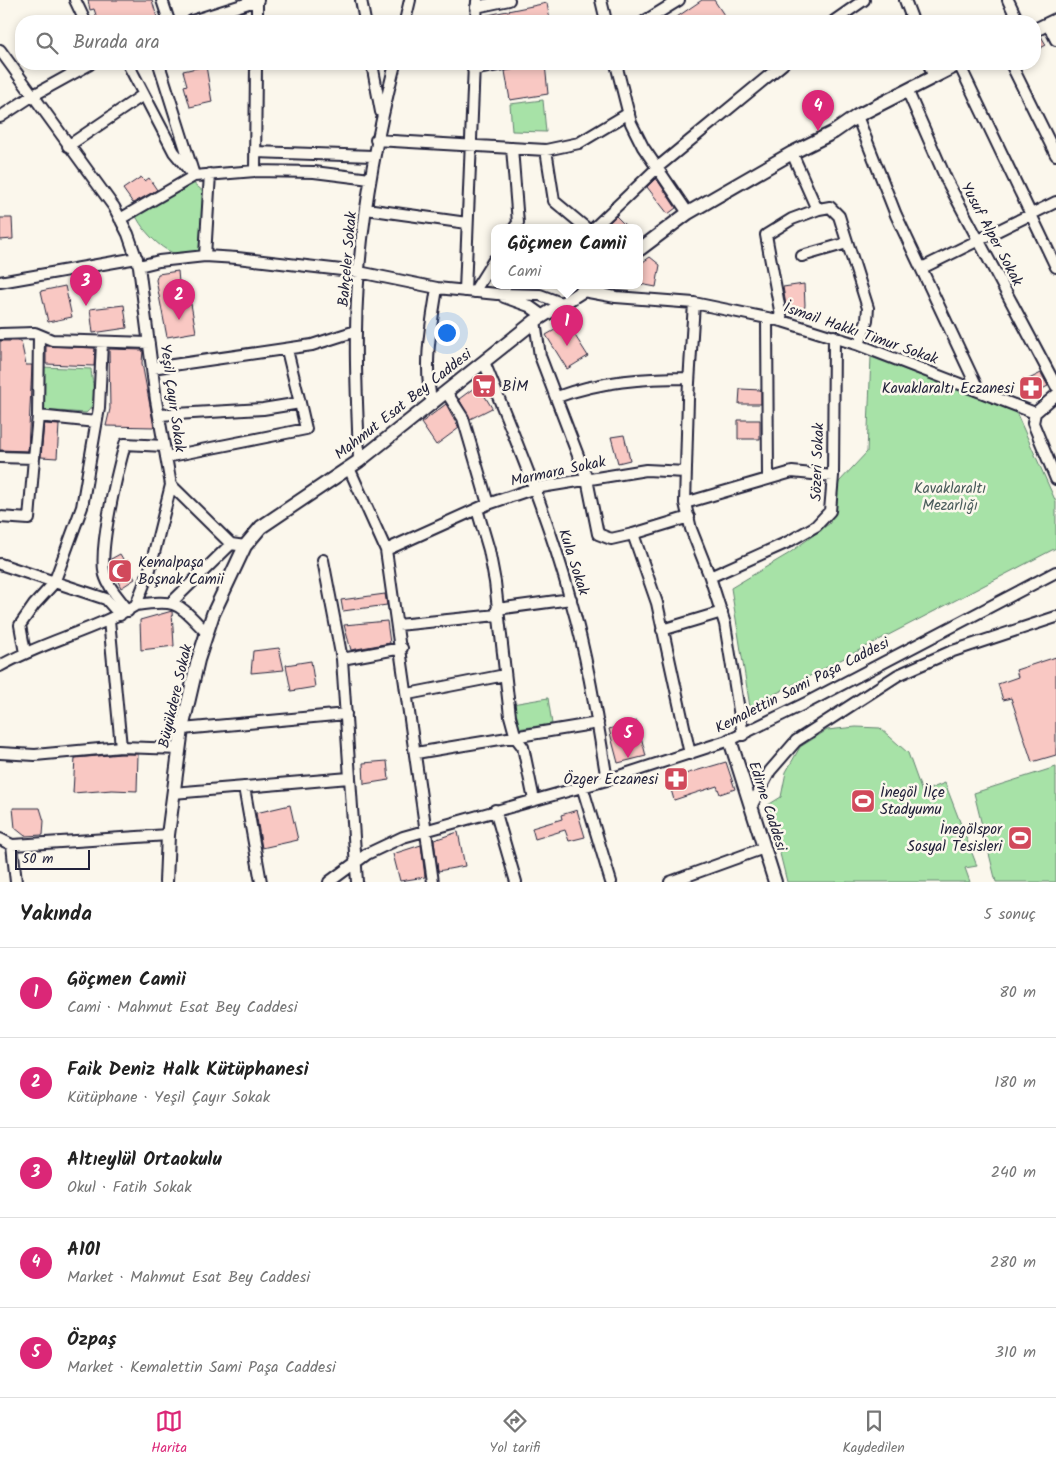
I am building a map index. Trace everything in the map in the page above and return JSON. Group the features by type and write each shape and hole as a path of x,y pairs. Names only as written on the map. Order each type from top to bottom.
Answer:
{"street":[{"path":"75,0 82,15"},
{"path":"162,0 167,15"},
{"path":"211,15 258,0 257,15"},
{"path":"361,0 364,15"},
{"path":"406,15 410,0"},
{"path":"477,3 509,0"},
{"path":"601,0 605,15"},
{"path":"655,15 679,0"},
{"path":"843,15 864,0"},
{"path":"905,0 911,15"},
{"path":"1008,0 1015,15"},
{"path":"1052,22 1056,40"},
{"name":"Yeşil Çayır Sokak","path":"0,50 120,219 138,262 158,416 170,486"},
{"path":"0,117 32,96 79,70"},
{"path":"131,70 174,152 194,176"},
{"path":"161,70 194,176"},
{"path":"255,171 256,70"},
{"path":"373,70 382,116"},
{"name":"Bahçeler Sokak","path":"354,464 359,272 376,140 393,70"},
{"path":"470,291 467,222 474,70"},
{"path":"618,70 629,113 643,147 688,213"},
{"path":"598,224 658,167 776,70"},
{"path":"643,247 688,213 792,153 834,132 857,116 908,92 931,70"},
{"path":"962,70 1056,267"},
{"path":"1014,70 1056,155"},
{"name":"Yusuf Alper Sokak","path":"908,92 947,181 1056,386"},
{"path":"68,146 143,94"},
{"path":"376,140 546,150 579,143 629,113"},
{"path":"857,116 896,215 978,389"},
{"path":"512,148 518,224"},
{"path":"546,150 554,201 581,224"},
{"path":"255,152 374,156"},
{"path":"792,153 815,205 819,208"},
{"path":"120,219 194,176 255,171 314,172 370,179"},
{"path":"205,256 210,174"},
{"path":"922,268 1056,202"},
{"path":"782,321 766,235 792,219 819,208 830,207 839,216 868,308 867,320 859,345"},
{"path":"366,209 467,222"},
{"path":"802,256 847,243"},
{"path":"0,282 138,262 205,256 359,272 437,288 497,294 540,295 564,304"},
{"path":"470,291 491,264"},
{"path":"432,404 427,384 428,343 437,288"},
{"path":"540,295 544,289"},
{"name":"Mahmut Esat Bey Caddesi","path":"243,550 261,527 354,464 539,319 586,289"},
{"name":"İsmail Hakkı Timur Sokak","path":"591,289 616,297 694,303 782,321 859,345 978,389 1034,413"},
{"path":"497,294 529,306 539,319 540,356 587,479 598,534 611,538 634,534 689,517"},
{"path":"694,303 689,378 685,503 722,612 743,734"},
{"path":"768,318 768,477"},
{"path":"152,368 287,350 312,345 356,331"},
{"path":"0,334 35,333 52,340 150,343"},
{"path":"0,517 29,518 38,416 39,335"},
{"name":"Sözeri Sokak","path":"710,577 788,542 823,520 830,511 834,476 834,336"},
{"path":"25,653 20,625 34,605 54,583 82,507 96,422 102,342"},
{"path":"166,457 306,429 287,350"},
{"name":"Kula Sokak","path":"484,362 535,488 571,599 598,723 607,780"},
{"path":"557,397 580,388 609,382 636,379 689,378"},
{"path":"447,393 463,418 488,504"},
{"path":"1056,395 1034,413 1033,423 1056,479"},
{"path":"158,416 255,410 300,403"},
{"path":"38,416 96,422"},
{"path":"128,610 105,578 104,563 109,510 125,444 164,446"},
{"path":"0,457 34,458"},
{"path":"354,464 386,550 402,648 433,882"},
{"name":"Marmara Sokak","path":"386,550 488,504 535,488 646,470 686,472"},
{"path":"685,503 724,493 768,477 792,472 834,476"},
{"path":"128,610 150,568 170,486 231,544 243,550"},
{"path":"477,509 489,550 510,716 516,738 523,746 534,800"},
{"path":"634,534 650,579 690,754"},
{"path":"171,603 231,544"},
{"name":"Büyükdere Sokak","path":"166,882 168,835 182,729 213,614 243,550"},
{"path":"323,560 342,658 357,882"},
{"path":"0,564 54,583 106,598 128,610"},
{"name":"Kemalettin Sami Paşa Caddesi","path":"329,882 381,846 495,810 607,780 730,740 1056,572"},
{"path":"398,625 497,612 571,599"},
{"path":"0,666 25,653 109,620 128,610 163,601 171,603 188,614 207,633"},
{"path":"662,630 722,612"},
{"path":"751,807 770,771 796,741 898,675 950,652 1056,617"},
{"path":"109,620 121,747"},
{"path":"342,658 402,648"},
{"path":"408,694 505,675"},
{"path":"182,729 346,714"},
{"path":"416,753 598,723"},
{"name":"Edirne Caddesi","path":"730,740 775,882"},
{"path":"0,753 35,754 121,747 180,749"},
{"path":"173,793 349,778"},
{"path":"582,786 611,882"},
{"path":"244,787 261,882"},
{"path":"495,810 516,882"},
{"path":"0,839 12,845 168,835"},
{"path":"12,845 16,882"},
{"path":"670,882 764,848"}],"green space":[{"path":"543,100 546,132 512,131 510,104"},
{"path":"192,182 204,192 199,250 181,255 162,247 146,232 136,216"},
{"name":"Kavaklaraltı Mezarlığı","path":"871,357 1016,412 1056,502 1056,548 750,707 731,588 788,554 830,523 839,482 867,452"},
{"path":"42,367 91,369 93,399 90,409 86,413 42,410"},
{"path":"548,698 552,724 517,729 512,704"},
{"name":"İnegöl İlçe Stadyumu","path":"856,727 880,728 908,753 922,792 945,783 977,866 965,868 970,882 787,882 768,805 781,797 786,772 800,747 827,730"},
{"name":"İnegölspor Sosyal Tesisleri","path":"1056,767 1056,882 996,882 974,793"}],"building":[{"path":"88,0 152,0 156,15 96,15 94,9 90,10"},
{"path":"702,0 714,0 724,15 680,15"},
{"path":"547,3 549,15 488,15"},
{"path":"1041,36 1046,45 1041,48"},
{"path":"207,70 212,102 190,107 184,86 187,85 183,71"},
{"path":"546,70 548,94 510,100 505,71"},
{"path":"141,177 145,181 149,178 157,190 133,203 123,189"},
{"path":"656,178 676,208 668,214 647,187"},
{"path":"616,216 624,224 608,224"},
{"path":"0,218 12,218 13,239 0,240"},
{"path":"650,257 660,265 656,287 643,285 643,262"},
{"path":"178,271 181,306 191,304 196,332 167,337 156,280 158,274"},
{"path":"804,284 805,305 803,317 787,312 783,287"},
{"path":"65,286 72,317 48,322 41,291"},
{"path":"124,305 127,328 93,333 90,309"},
{"path":"567,323 588,356 567,369 546,335"},
{"path":"0,341 21,341 26,365 32,365 28,451 0,450"},
{"path":"46,346 95,348 94,366 46,364"},
{"path":"109,349 143,350 142,363 154,427 106,426 110,409"},
{"path":"1041,373 1048,386 1025,393 1021,383"},
{"path":"478,385 492,408 470,419 459,399"},
{"path":"740,389 761,390 761,404 739,404"},
{"path":"446,404 459,428 436,445 421,423"},
{"path":"738,420 760,420 760,439 738,439"},
{"path":"44,424 59,425 57,458 41,457"},
{"path":"624,435 630,460 618,463 611,437"},
{"name":"Kemalpaşa Boşnak Camii","path":"120,554 135,579 121,588 111,566 111,559"},
{"path":"385,594 387,605 343,611 341,600"},
{"path":"172,611 174,646 141,650 140,620"},
{"path":"387,621 390,643 351,650 344,625"},
{"path":"279,648 284,670 251,673 253,651"},
{"path":"1056,657 1056,755 1032,762 1011,698 1003,700 998,684 1018,677 1016,670"},
{"path":"311,661 315,687 291,691 286,665"},
{"path":"637,721 646,756 618,763 609,729"},
{"path":"138,754 137,791 112,790 73,793 75,758"},
{"path":"387,761 389,780 364,784 363,763"},
{"path":"726,762 735,789 720,794 717,786 674,800 668,779"},
{"path":"290,805 298,840 262,848 256,813"},
{"path":"13,808 40,808 44,821 43,835 25,836 15,828"},
{"path":"577,810 585,837 569,841 565,830 535,839 532,828 562,819 561,815"},
{"path":"458,832 465,866 438,871 434,840"},
{"path":"421,845 425,877 400,881 393,854"}],"place":[{"name":"A101","path":"818,131"},
{"name":"Altıeylül Ortaokulu","path":"86,306"},
{"name":"Faik Deniz Halk Kütüphanesi","path":"179,320"},
{"name":"Göçmen Camii","path":"567,346"},
{"name":"BİM","path":"484,386"},
{"name":"Kavaklaraltı Eczanesi","path":"1031,388"},
{"name":"Kemalpaşa Boşnak Camii","path":"120,571"},
{"name":"Özpaş","path":"628,758"},
{"name":"Özger Eczanesi","path":"676,779"},
{"name":"İnegöl İlçe Stadyumu","path":"863,801"},
{"name":"İnegölspor Sosyal Tesisleri","path":"1020,838"}]}
